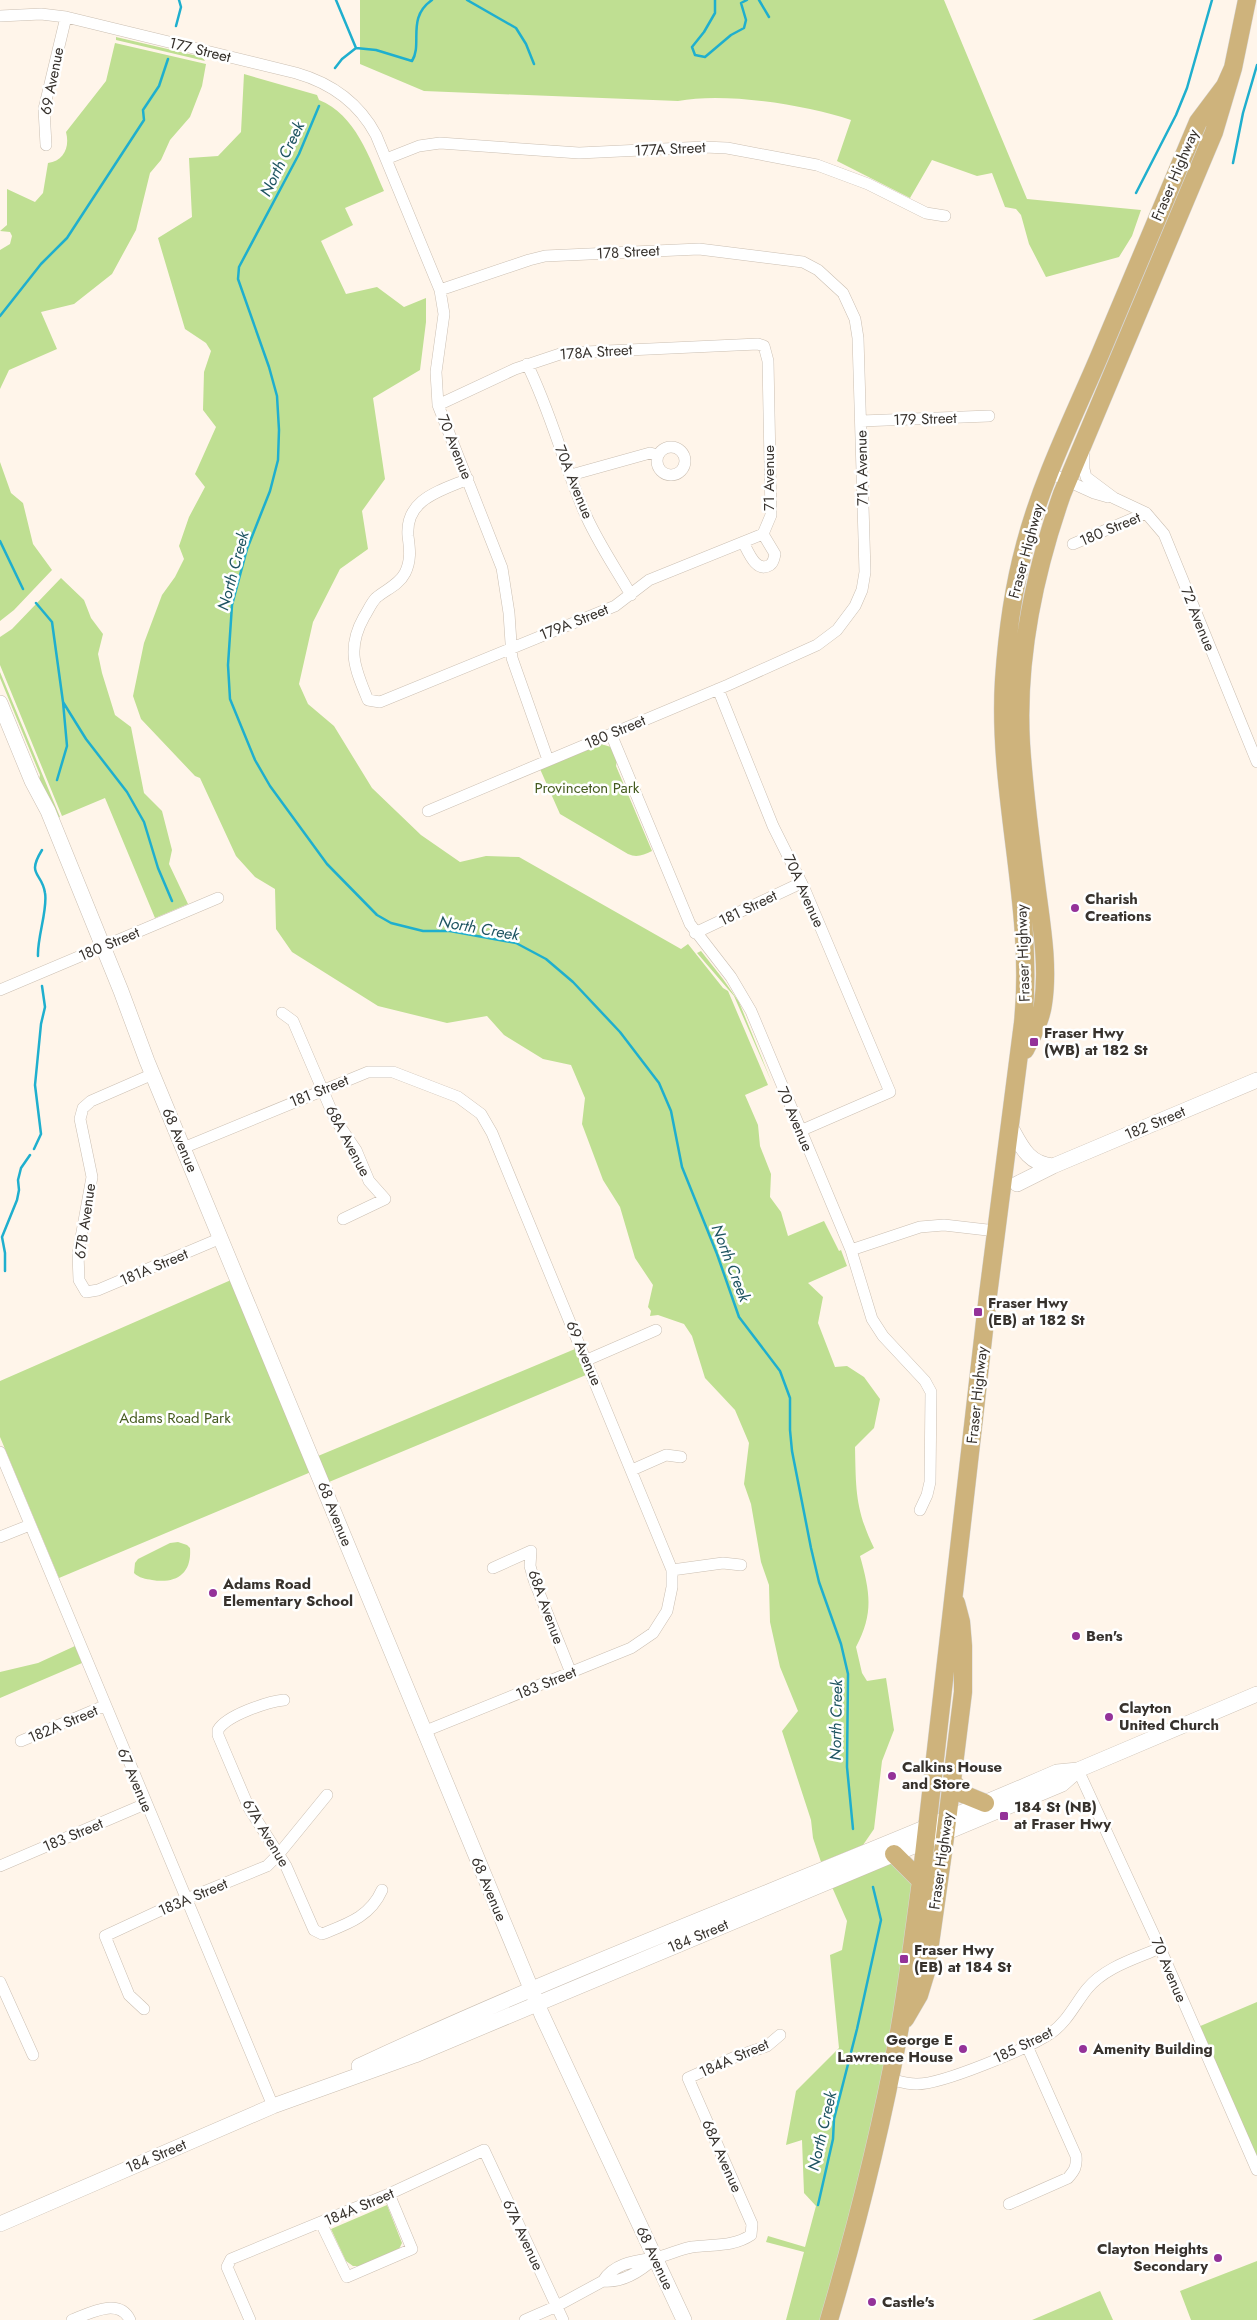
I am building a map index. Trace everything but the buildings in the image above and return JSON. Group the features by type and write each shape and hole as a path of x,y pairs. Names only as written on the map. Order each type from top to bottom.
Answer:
{"main road":[{"name":"Fraser Highway","path":"1017,1074 1043,1005 1044,960 1021,742 1022,668 1031,605 1042,553 1068,481 1214,132 1233,68 1248,0"},
{"name":"Fraser Highway","path":"829,2320 876,2141 899,2031 927,1834 996,1231 1026,996 1023,919 1004,752 1004,682 1014,592 1025,544 1050,473 1198,122 1225,86 1233,68"},
{"name":"Fraser Highway","path":"899,2031 919,1995 926,1972 947,1826 963,1692 961,1622 954,1596"},
{"path":"952,1781 963,1794 985,1803"},
{"path":"894,1854 921,1881"}],"street":[{"name":"177 Street","path":"0,16 27,13 66,17 306,76 326,84 347,99 365,117 376,135"},
{"name":"69 Avenue","path":"46,145 45,105 66,17"},
{"name":"70 Avenue","path":"376,135 440,290 444,314 436,372 438,405 502,568 509,606 511,649 514,664 548,760"},
{"name":"177A Street","path":"386,159 419,146 440,143 579,153 719,148 817,165 868,184 926,213 946,216"},
{"name":"178 Street","path":"440,290 529,260 552,256 699,249 787,259 803,262 818,270"},
{"name":"71A Avenue","path":"801,652 817,645 837,630 855,606 862,590 865,572 858,338 855,319 843,294 818,270"},
{"name":"178A Street","path":"438,405 527,364 563,353 752,343 764,346"},
{"name":"71 Avenue","path":"763,534 771,515 768,361 764,346"},
{"name":"70A Avenue","path":"527,364 548,410 563,460 571,475 585,513 630,595"},
{"name":"179 Street","path":"861,421 989,416"},
{"name":"72 Avenue","path":"1084,442 1084,469 1086,477 1114,498"},
{"path":"571,475 650,453 658,455"},
{"name":"72 Avenue","path":"1050,473 1094,493 1114,498 1146,513 1164,534 1257,762"},
{"name":"179A Street","path":"468,479 423,499 413,510 408,532 409,565 404,576 374,600 360,625 354,641 353,661 368,700 380,702 615,606 649,580 763,534"},
{"name":"180 Street","path":"1073,544 1146,513"},
{"path":"742,542 755,563 761,566 768,566 773,561 775,554 763,534"},
{"name":"180 Street","path":"428,811 801,652"},
{"name":"70A Avenue","path":"718,689 773,826 802,883 890,1092 800,1131"},
{"name":"68 Avenue","path":"0,703 32,781 48,811 183,1148 423,1732 534,1996 684,2320"},
{"name":"70 Avenue","path":"611,734 695,933 742,992 851,1250 872,1319 883,1336 925,1381 932,1392 930,1482 928,1494 920,1510"},
{"name":"181 Street","path":"695,933 802,883"},
{"name":"180 Street","path":"0,990 218,898"},
{"name":"68A Avenue","path":"282,1013 293,1021 335,1119 356,1150 369,1181 385,1199 343,1219"},
{"name":"181 Street","path":"183,1148 358,1074 381,1071 393,1072 458,1097"},
{"name":"67B Avenue","path":"86,1292 79,1280 78,1254 92,1177 80,1118 83,1108 91,1101 153,1074"},
{"name":"182 Street","path":"1018,1184 1054,1166 1257,1080"},
{"name":"69 Avenue","path":"458,1097 481,1114 492,1133 672,1570 671,1600 661,1623"},
{"path":"1010,1126 1023,1149 1034,1161 1054,1166"},
{"path":"851,1250 900,1232 920,1227 944,1225 996,1231"},
{"name":"181A Street","path":"86,1292 98,1290 221,1238"},
{"path":"587,1360 656,1330"},
{"name":"67 Avenue","path":"0,1452 104,1706 272,2106"},
{"path":"632,1470 666,1455 681,1457"},
{"path":"0,1537 30,1525"},
{"name":"68A Avenue","path":"493,1568 532,1552 530,1566 534,1580 572,1672"},
{"path":"672,1570 723,1563 741,1565"},
{"name":"183 Street","path":"423,1732 642,1642 661,1623"},
{"name":"184 Street","path":"947,1826 985,1803 1057,1772 1078,1770 1257,1694"},
{"name":"67A Avenue","path":"284,1700 265,1704 225,1722 218,1730 218,1735 249,1808 290,1874 314,1930 322,1934 352,1922 370,1910 382,1890"},
{"name":"182A Street","path":"21,1741 104,1706"},
{"name":"70 Avenue","path":"1078,1770 1160,1948 1257,2170"},
{"name":"184 Street","path":"534,1996 708,1916 1062,1784 1078,1770"},
{"path":"278,1855 327,1795"},
{"name":"183 Street","path":"0,1866 145,1804"},
{"name":"184 Street","path":"0,2224 312,2090 409,2043 697,1936 894,1854 927,1834"},
{"name":"183A Street","path":"144,2009 129,1995 105,1936 262,1868 278,1855"},
{"path":"697,1936 708,1916"},
{"name":"185 Street","path":"889,2079 916,2084 939,2080 1027,2046 1052,2033 1063,2022 1088,1988 1100,1977 1113,1968 1160,1948"},
{"path":"0,1982 33,2055"},
{"name":"184A Street","path":"688,2078 735,2057 767,2046 780,2035"},
{"path":"1008,2204 1068,2178 1077,2164 1076,2156 1027,2046"},
{"name":"68A Avenue","path":"656,2258 691,2247 740,2243 751,2235 752,2224 688,2078"},
{"name":"67A Avenue","path":"484,2150 563,2320"},
{"name":"184A Street","path":"250,2320 227,2267 231,2259 321,2224 484,2150"},
{"path":"321,2224 347,2277 412,2249 389,2194"},
{"path":"525,2320 557,2306 603,2281 612,2270 639,2259 656,2258"},
{"path":"72,2320 108,2307 119,2308 127,2313 130,2320"}],"green space":[{"path":"360,0 944,0 1027,199 1141,210 1132,236 1119,257 1046,277 1029,244 1021,215 1016,209 1005,207 992,173 977,176 932,160 910,198 837,161 851,120 812,109 766,101 719,98 678,101 424,91 360,64"},
{"path":"116,37 202,57 205,61 116,40"},
{"path":"115,43 206,64 202,86 190,117 170,140 161,160 150,173 136,230 112,274 74,304 41,312 57,349 9,370 0,389 0,250 10,244 12,236 10,232 0,231 7,225 7,189 35,202 43,193 48,163 54,162 62,156 67,143 66,132 106,81"},
{"path":"244,74 317,95 319,100 332,107 352,126 367,151 384,191 345,208 353,225 321,241 346,294 377,287 404,307 426,298 426,322 420,370 373,398 385,479 362,511 368,549 340,569 313,622 299,684 308,704 334,726 372,788 421,835 460,862 486,856 519,857 681,949 688,944 723,988 728,991 768,1085 745,1095 758,1125 760,1146 771,1174 770,1197 781,1212 788,1236 824,1221 839,1251 841,1250 847,1266 808,1283 823,1297 818,1323 835,1367 847,1366 864,1377 880,1399 874,1428 855,1447 860,1510 874,1548 860,1556 869,1602 866,1624 856,1647 862,1673 867,1681 886,1678 894,1730 882,1761 874,1829 863,1845 821,1862 813,1838 811,1820 782,1731 798,1711 780,1667 770,1622 769,1585 761,1562 751,1504 744,1484 749,1443 735,1410 705,1378 692,1336 684,1324 658,1315 650,1316 651,1311 648,1307 653,1285 635,1258 620,1207 603,1180 582,1124 585,1098 571,1065 543,1059 504,1035 487,1016 447,1023 378,1006 292,952 276,929 275,889 255,877 236,856 200,778 195,776 141,719 133,696 144,643 162,595 175,577 184,559 179,546 189,517 205,487 195,474 216,427 203,410 204,372 211,351 206,343 185,329 158,238 192,217 189,158 218,156 241,132"},
{"path":"0,462 11,493 23,503 33,544 52,570 14,610 0,621"},
{"path":"61,578 84,600 91,618 103,634 98,654 115,715 131,727 144,793 162,811 172,850 169,864 188,904 155,918 105,798 62,816 0,665 0,637 12,629"},
{"path":"0,672 60,817 58,818 39,780 40,775 0,678"},
{"name":"Provinceton Park","path":"601,744 611,747 617,760 616,766 652,851 643,855 628,854 560,814 540,769"},
{"path":"701,951 739,1002 772,1083 734,996 697,953"},
{"name":"Adams Road Park","path":"231,1280 311,1472 59,1578 0,1437 0,1381"},
{"path":"575,1349 586,1375 329,1482 318,1456"},
{"path":"178,1542 190,1548 188,1565 181,1575 161,1581 143,1578 134,1573 135,1563 138,1559 170,1543"},
{"path":"75,1646 82,1663 0,1698 0,1672 38,1663"},
{"path":"887,1864 894,1864 912,1882 899,1989 869,2146 823,2320 786,2320 804,2252 766,2242 768,2236 805,2247 816,2206 804,2193 802,2140 786,2145 796,2091 839,2048 830,1955 842,1950 847,1921 832,1887"},
{"path":"1257,2002 1257,2175 1198,2027"},
{"path":"387,2205 402,2243 399,2249 360,2266 353,2266 346,2261 331,2229"},
{"path":"1257,2261 1257,2320 1191,2320 1180,2291"},
{"path":"1100,2291 1113,2320 1032,2320"}],"waterway":[{"path":"176,26 181,7 179,0"},
{"name":"North Creek","path":"335,68 342,59 356,48 336,0"},
{"path":"356,48 376,50 412,61 415,54 419,15 432,0"},
{"path":"467,0 516,28 526,44 534,64"},
{"path":"715,0 715,13 704,32 692,47 695,55 705,57 731,35 744,28 746,20 741,3 747,0"},
{"path":"759,0 769,17"},
{"path":"1136,193 1176,115 1187,88 1212,0"},
{"path":"0,316 41,264 67,238 144,120 143,110 159,86 168,59"},
{"path":"1233,163 1243,113 1257,65"},
{"name":"North Creek","path":"319,106 299,154 239,267 238,279 269,367 277,396 279,430 278,460 270,491 247,549 232,605 228,665 230,699 255,760 270,786 327,864 377,915 391,923 423,931 450,931 516,943 546,959 573,982 620,1032 659,1083 671,1111 682,1167 717,1254 739,1317 780,1371 790,1398 792,1451 811,1548 819,1582 841,1644 848,1674 847,1767 853,1829"},
{"path":"0,541 23,589"},
{"path":"36,603 52,622 63,702 67,746 57,780"},
{"path":"63,702 86,739 127,792 144,822 158,868 172,901"},
{"path":"38,956 46,900 35,865 42,850"},
{"path":"34,1149 41,1134 35,1085 41,1024 45,1007 42,986"},
{"path":"5,1271 5,1253 2,1237 17,1200 21,1168 30,1155"},
{"name":"North Creek","path":"818,2205 833,2139 834,2119 857,2029 881,1920 873,1887"}],"place":[{"name":"Charish Creations","path":"1075,908"},
{"name":"Fraser Hwy (WB) at 182 St","path":"1034,1042"},
{"name":"Fraser Hwy (EB) at 182 St","path":"978,1312"},
{"name":"Adams Road Elementary School","path":"213,1593"},
{"name":"Ben's","path":"1076,1636"},
{"name":"Clayton United Church","path":"1109,1717"},
{"name":"Calkins House and Store","path":"892,1776"},
{"name":"184 St (NB) at Fraser Hwy","path":"1004,1816"},
{"name":"Fraser Hwy (EB) at 184 St","path":"904,1959"},
{"name":"George E Lawrence House","path":"963,2049"},
{"name":"Amenity Building","path":"1083,2049"},
{"name":"Clayton Heights Secondary","path":"1218,2258"},
{"name":"Castle's","path":"872,2302"}]}
